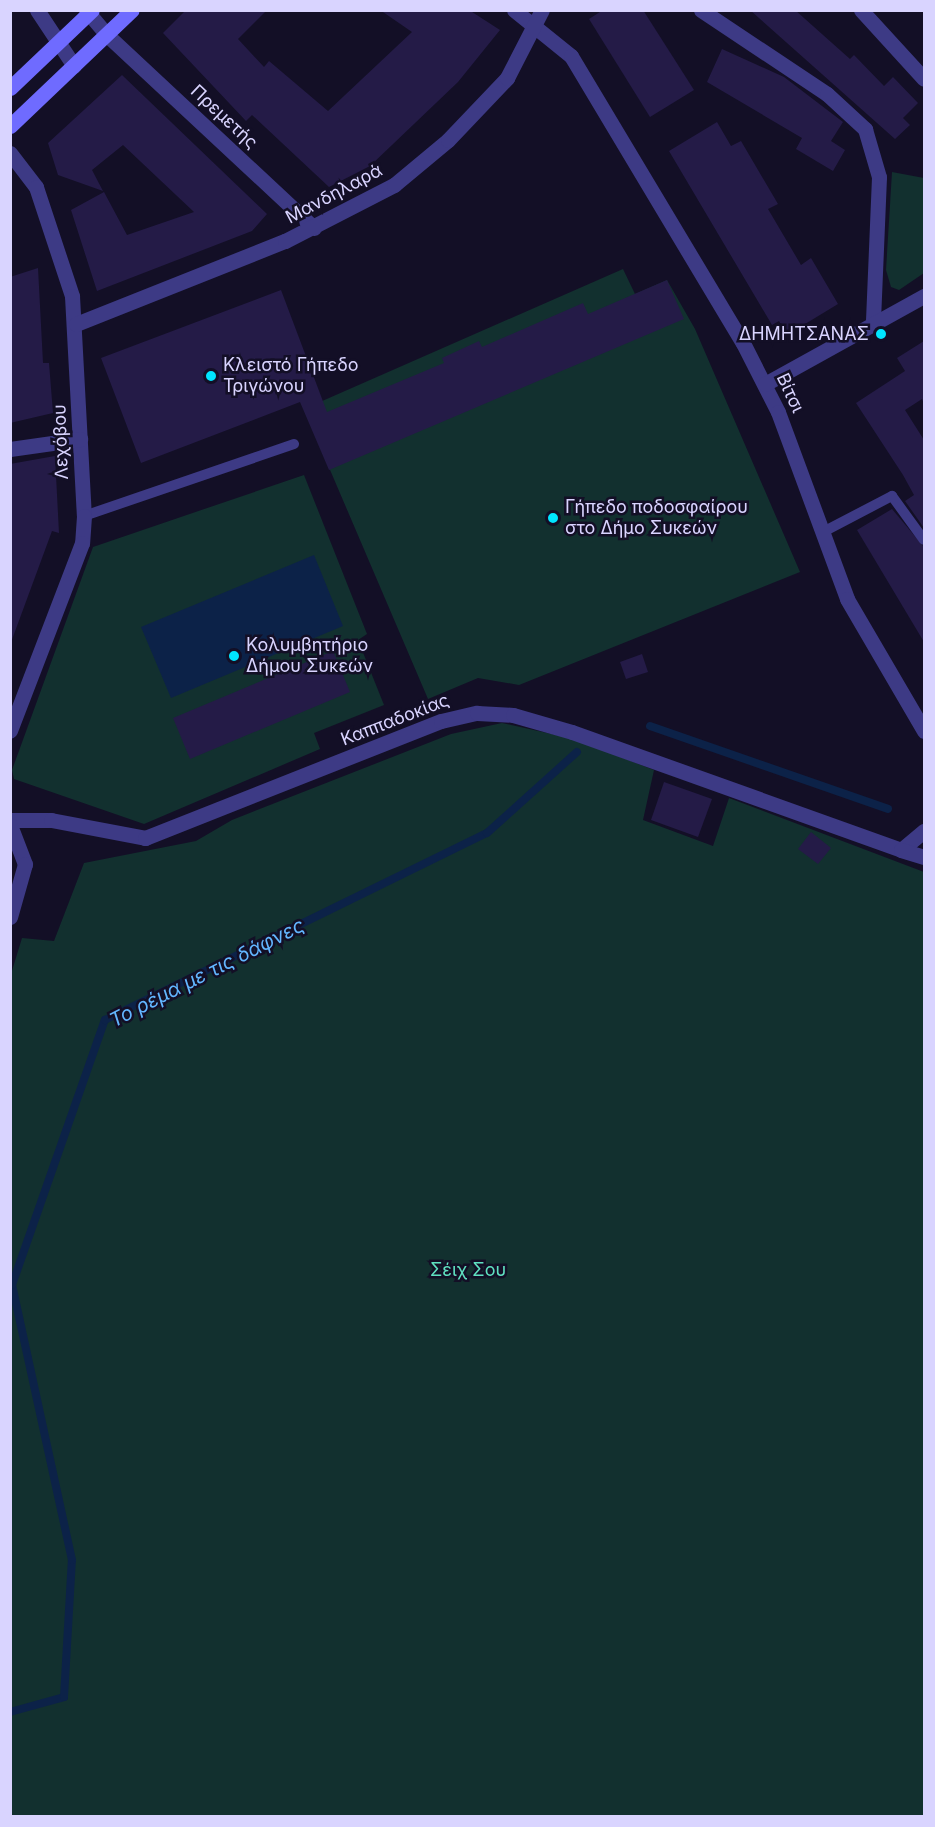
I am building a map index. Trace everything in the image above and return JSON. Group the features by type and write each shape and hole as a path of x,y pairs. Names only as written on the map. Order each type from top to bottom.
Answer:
{"main road":[{"path":"10,126 132,10"},
{"path":"10,88 89,12"}],"street":[{"path":"38,10 75,66"},
{"name":"Βίτσι","path":"514,10 539,18 578,65 765,384 863,630 924,731"},
{"path":"701,10 827,94 865,129 879,177 873,321"},
{"path":"861,10 924,79"},
{"name":"Πρεμετής","path":"89,12 107,35 314,228"},
{"name":"Μανδηλαρά","path":"76,324 314,228 374,198 435,153 507,78 539,18"},
{"name":"Λεχόβου","path":"10,153 29,175 43,205 76,324 84,516 82,543 10,731"},
{"path":"765,384 873,321 924,296"},
{"path":"10,449 80,439"},
{"name":"Καππαδοκίας","path":"10,822 51,819 145,838 441,721 496,713 572,732 924,857"},
{"path":"10,822 25,856 10,917"},
{"path":"901,850 924,831"}],"lane":[{"path":"84,516 294,444"},
{"path":"823,532 892,496 924,540"}],"green space":[{"path":"892,172 924,178 924,273 899,290 891,287 886,270"},
{"path":"623,269 635,294 667,280 695,329 800,572 519,685 478,678 428,699 304,409"},
{"name":"Κολυμβητήριο Δήμου Συκεών","path":"304,475 367,634 358,640 384,705 314,733 320,749 144,824 14,779 12,770 93,547"},
{"name":"Σέιχ Σου","path":"502,723 574,739 654,770 643,820 713,846 729,798 924,872 924,1816 11,1816 11,974 22,938 54,941 84,863 196,841 232,820 451,734"}],"water":[{"path":"314,555 343,626 171,698 141,627"}],"building":[{"path":"186,10 267,10 238,39 264,67 269,61 328,111 412,32 380,10 469,10 500,30 458,82 370,166 329,187 252,115 246,121 163,33"},
{"path":"603,10 643,10 694,90 650,117 589,19"},
{"path":"750,10 795,10 850,59 854,55 884,86 893,77 918,103 903,118 910,125 895,139"},
{"path":"722,49 784,77 843,122 831,141 845,150 833,171 796,149 802,138 707,82"},
{"path":"122,75 267,214 252,231 97,291 71,210 104,192 127,235 194,212 123,145 92,170 103,191 58,175 48,143"},
{"path":"717,122 731,146 741,141 778,204 768,209 801,265 811,258 838,304 787,335 779,321 772,325 669,151"},
{"path":"38,268 43,363 49,363 53,413 10,423 10,277"},
{"path":"667,280 684,319 329,470 300,402 141,463 101,358 281,290 327,412 444,363 442,358 479,341 482,347 583,303 588,314"},
{"path":"924,341 924,404 922,399 905,410 924,440 924,528 905,501 914,495 856,403 905,371 897,358"},
{"path":"55,456 59,533 52,531 10,645 10,464"},
{"path":"892,509 924,547 924,642 857,530"},
{"path":"333,651 350,692 190,759 173,718"},
{"path":"642,654 648,672 626,679 620,662"},
{"path":"664,782 712,799 698,837 651,820"},
{"path":"811,832 831,848 818,864 798,849"}],"waterway":[{"path":"650,726 888,809"},
{"name":"Το ρέμα με τις δάφνες","path":"10,1712 64,1697 72,1560 12,1285 105,1020 487,833 577,752"}],"place":[{"name":"ΔΗΜΗΤΣΑΝΑΣ","path":"881,334"},
{"name":"Κλειστό Γήπεδο Τριγώνου","path":"211,376"},
{"name":"Γήπεδο ποδοσφαίρου στο Δήμο Συκεών","path":"553,518"},
{"name":"Κολυμβητήριο Δήμου Συκεών","path":"234,656"}]}
